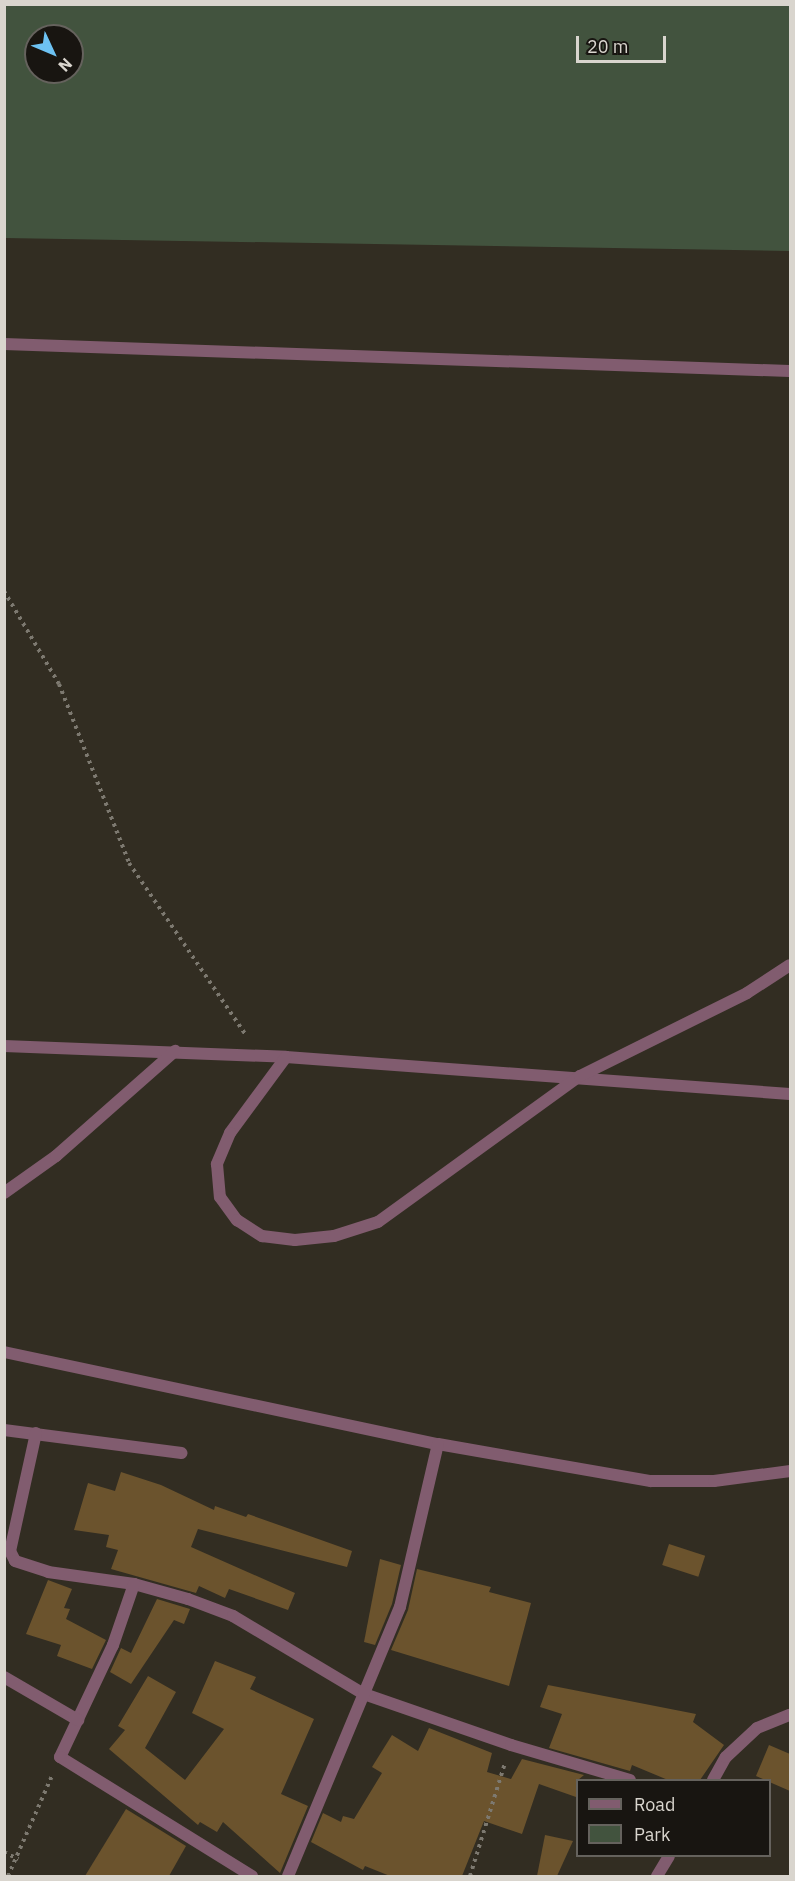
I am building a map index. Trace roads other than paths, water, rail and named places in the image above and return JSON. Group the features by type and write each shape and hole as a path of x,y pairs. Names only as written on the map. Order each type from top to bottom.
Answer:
{"street":[{"path":"4,344 790,371"},
{"path":"285,1057 230,1132 217,1164 220,1197 237,1221 262,1236 295,1240 334,1236 378,1222 580,1076 747,993 790,965"},
{"path":"4,1046 175,1051 262,1058 285,1057 580,1076 790,1094"},
{"path":"4,1193 65,1148 175,1051"},
{"path":"4,1352 438,1444 651,1481 714,1481 790,1471"},
{"path":"4,1430 182,1453"},
{"path":"36,1433 11,1557 21,1564 48,1572 134,1584 233,1616 364,1694 511,1745 627,1779"},
{"path":"288,1876 400,1607 438,1444"},
{"path":"134,1584 113,1645 60,1757 252,1876"},
{"path":"4,1677 78,1720"},
{"path":"714,1779 726,1757 757,1728 790,1716"},
{"path":"657,1876 668,1857"}]}
